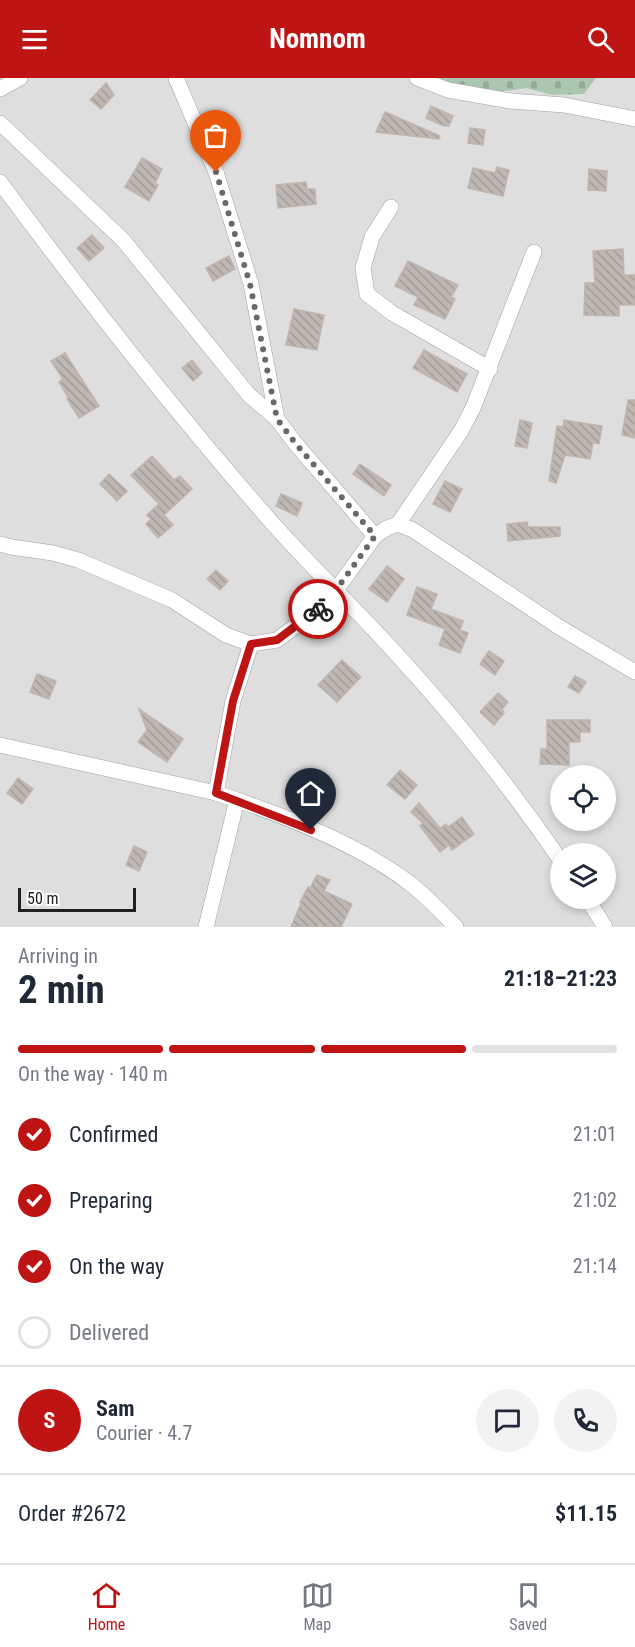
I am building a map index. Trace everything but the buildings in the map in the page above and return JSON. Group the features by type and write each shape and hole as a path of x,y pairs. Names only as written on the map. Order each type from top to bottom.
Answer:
{"street":[{"path":"0,89 20,78"},
{"path":"176,78 216,172 247,273 277,419"},
{"path":"417,78 448,90 511,101 564,105 635,119"},
{"path":"0,123 123,240 249,394 277,419 375,536"},
{"path":"0,182 63,267 207,448 294,548 401,659 528,813 550,845"},
{"path":"391,207 372,237 363,268 367,294 392,313 490,369"},
{"path":"0,544 53,553 78,560 172,600 226,635 251,644 277,640 318,609 336,590 375,536 398,524 465,423 490,369 534,252"},
{"path":"398,524 413,530 559,627 635,672"},
{"path":"216,793 233,701 251,644"},
{"path":"0,745 216,793 237,800 351,847 412,885 456,927"},
{"path":"206,927 237,800"},
{"path":"594,909 605,927"}],"shaded area":[{"path":"0,78 635,78 635,927 0,927"}],"green space":[{"path":"431,78 596,78 584,94 552,95 526,88 478,95"}],"way so far":[{"path":"216,172 250,284 277,419 375,536 336,590 318,609"}],"route":[{"path":"311,830 216,793 233,701 251,644 277,640 318,609"}]}
